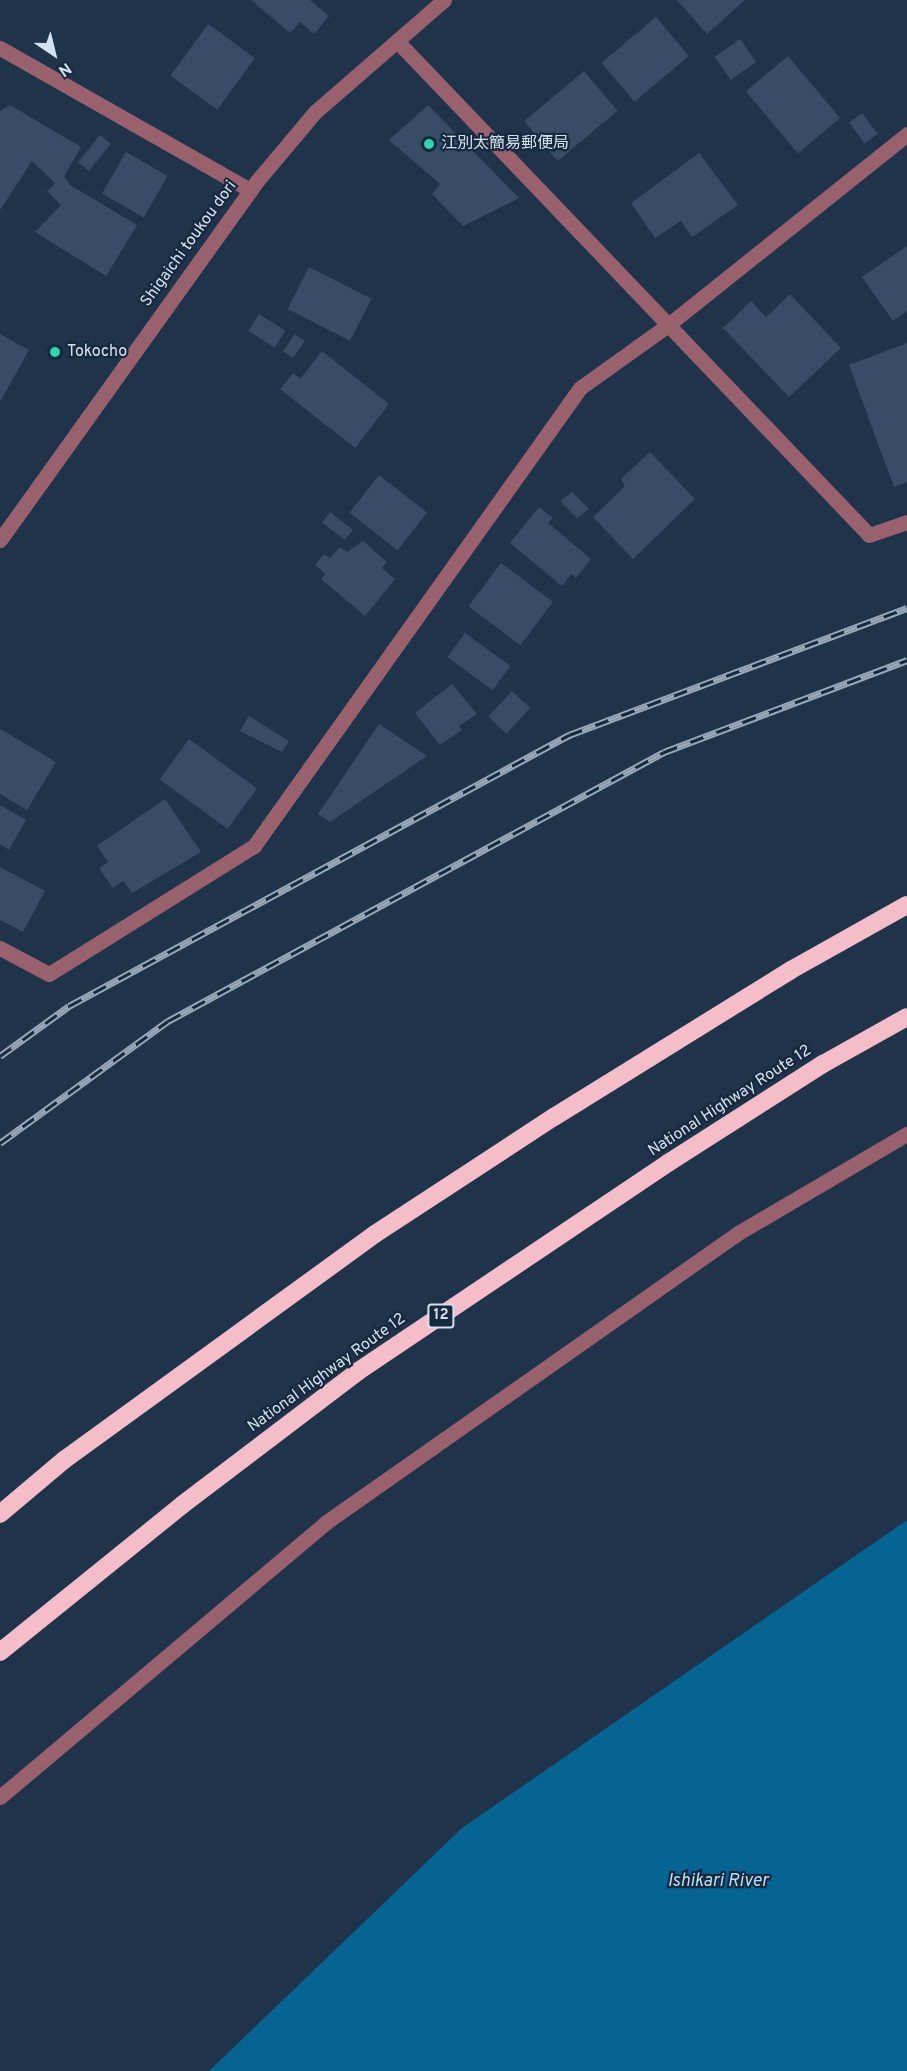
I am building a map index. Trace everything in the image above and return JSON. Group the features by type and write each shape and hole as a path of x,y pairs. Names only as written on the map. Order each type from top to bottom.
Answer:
{"highway":[{"path":"0,1514 64,1460 375,1234 761,988 907,905"},
{"name":"National Highway Route 12","path":"0,1652 182,1505 357,1372 668,1163 823,1064 907,1017"}],"street":[{"name":"Shigaichi toukou dori","path":"0,540 250,190 315,112 444,0"},
{"path":"397,41 869,535 907,522"},
{"path":"0,48 250,190"},
{"path":"0,948 48,974 255,846 580,388 668,325 907,134"},
{"path":"0,1797 325,1523 738,1233 907,1134"}],"water":[{"name":"Ishikari River","path":"907,1520 907,2071 209,2071 462,1828"}],"building":[{"path":"251,0 310,0 329,16 314,34 300,22 290,33"},
{"path":"677,0 745,0 707,34"},
{"path":"656,17 689,56 634,102 602,63"},
{"path":"208,24 255,58 217,110 170,76"},
{"path":"740,39 756,62 731,80 715,57"},
{"path":"788,56 840,118 798,153 746,91"},
{"path":"584,71 617,111 558,161 524,121"},
{"path":"10,105 81,147 64,176 70,185 137,225 106,276 35,232 61,205 47,191 55,183 32,161 0,210 0,111"},
{"path":"428,105 519,198 463,226 432,194 440,184 389,140"},
{"path":"862,113 878,134 865,143 849,123"},
{"path":"100,135 111,144 89,171 78,162"},
{"path":"126,152 168,176 144,218 102,194"},
{"path":"699,153 738,205 692,237 681,221 655,238 631,203"},
{"path":"907,246 907,311 893,321 862,277"},
{"path":"309,267 371,299 350,341 288,309"},
{"path":"790,294 841,348 789,397 723,328 751,301 766,317"},
{"path":"259,314 285,330 275,347 248,331"},
{"path":"0,334 29,350 0,402"},
{"path":"295,334 305,341 293,358 283,351"},
{"path":"907,343 907,482 894,487 849,365"},
{"path":"322,351 389,404 355,448 280,389 293,373 300,379"},
{"path":"650,452 695,499 633,559 593,517 625,486 621,479"},
{"path":"379,475 427,513 398,550 349,513"},
{"path":"572,492 589,509 577,518 560,501"},
{"path":"539,507 553,518 548,523 591,559 576,578 571,574 562,586 510,543"},
{"path":"330,512 353,530 345,540 322,522"},
{"path":"363,541 387,562 382,568 395,579 365,616 321,579 325,574 315,565 324,554 330,558 340,547 347,552"},
{"path":"501,563 553,602 520,645 469,606"},
{"path":"465,633 510,666 493,690 447,657"},
{"path":"452,684 477,714 459,726 462,730 440,745 415,713"},
{"path":"512,691 530,708 506,734 488,717"},
{"path":"249,716 289,741 282,752 240,731"},
{"path":"379,724 427,756 330,822 318,814"},
{"path":"0,729 56,762 27,810 0,794"},
{"path":"189,739 257,788 228,829 160,779"},
{"path":"165,799 201,852 132,893 123,881 113,888 99,868 108,862 97,846"},
{"path":"0,805 26,820 9,850 0,844"},
{"path":"0,867 45,891 23,932 0,920"}],"railway":[{"path":"0,1056 69,1006 569,735 907,608"},
{"path":"0,1143 168,1021 664,752 907,660"}],"place":[{"name":"江別太簡易郵便局","path":"429,144"},
{"name":"Tokocho","path":"55,352"}]}
